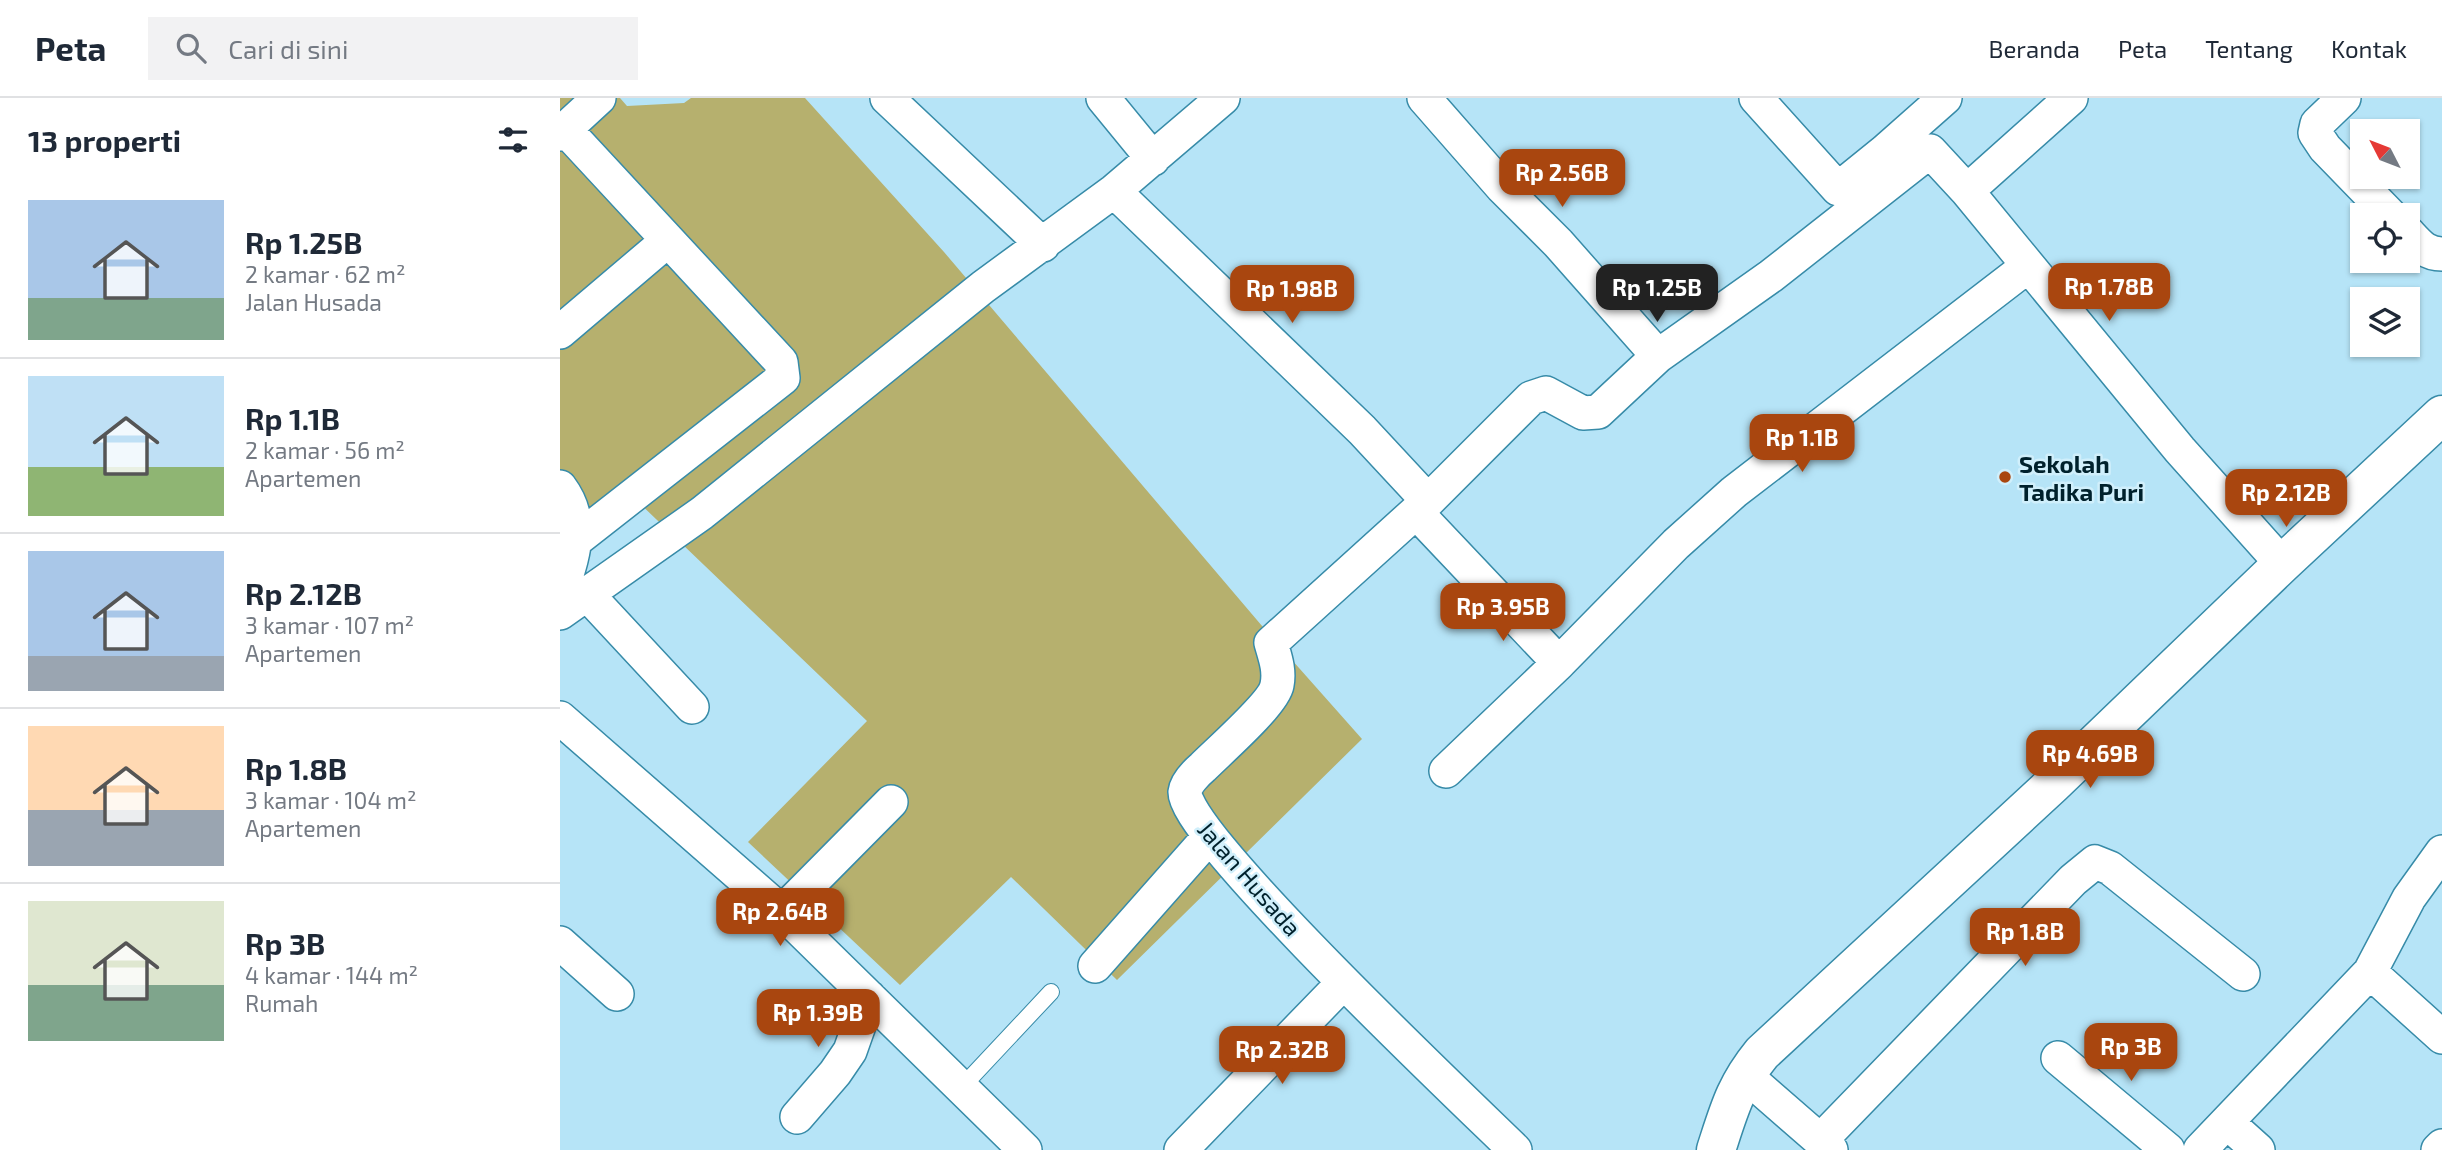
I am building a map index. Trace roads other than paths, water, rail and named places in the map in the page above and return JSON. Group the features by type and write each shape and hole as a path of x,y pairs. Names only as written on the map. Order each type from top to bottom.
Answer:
{"street":[{"path":"576,540 783,378 780,362 562,132 599,98"},
{"path":"887,98 1043,245"},
{"path":"1102,98 1153,159"},
{"path":"560,613 573,595 702,513 983,287 1114,191 1223,98"},
{"path":"1424,98 1658,356"},
{"path":"1756,98 1838,188 1945,98"},
{"path":"1967,191 2071,98"},
{"path":"2344,98 2317,124 2315,133 2325,148 2378,203"},
{"path":"1422,507 1531,398 1546,393 1583,413 1598,412 1658,356 1771,276 1930,151 1967,191 2180,450 2282,564"},
{"path":"1114,191 1362,430 1422,507 1559,663"},
{"path":"560,332 667,241"},
{"path":"2420,246 2432,254 2442,254"},
{"path":"1446,771 1559,663 1676,544 1734,492 2028,266"},
{"path":"1716,1150 1727,1115 1745,1074 1762,1053 2053,784 2442,415"},
{"path":"560,487 570,500 576,518 573,595 692,707"},
{"name":"Jalan Husada","path":"1422,507 1271,643 1279,671 1277,688 1264,706 1194,775 1185,790 1186,801 1209,837 1343,983 1515,1150"},
{"path":"560,718 782,912 1025,1150"},
{"path":"782,912 891,802"},
{"path":"1094,966 1209,837"},
{"path":"2200,1150 2370,972 2409,898 2442,852"},
{"path":"1745,1074 1825,1145 2073,880 2095,862 2110,868 2243,974"},
{"path":"560,943 617,994"},
{"path":"2370,972 2442,1037"},
{"path":"1181,1150 1343,983"},
{"path":"797,1117 850,1051 869,997"},
{"path":"2058,1058 2168,1150"},
{"path":"2228,1123 2258,1150"},
{"path":"2438,1150 2442,1146"}],"lane":[{"path":"961,1088 1052,992"}],"place":[{"name":"Sekolah Tadika Puri","path":"2005,477"}]}
